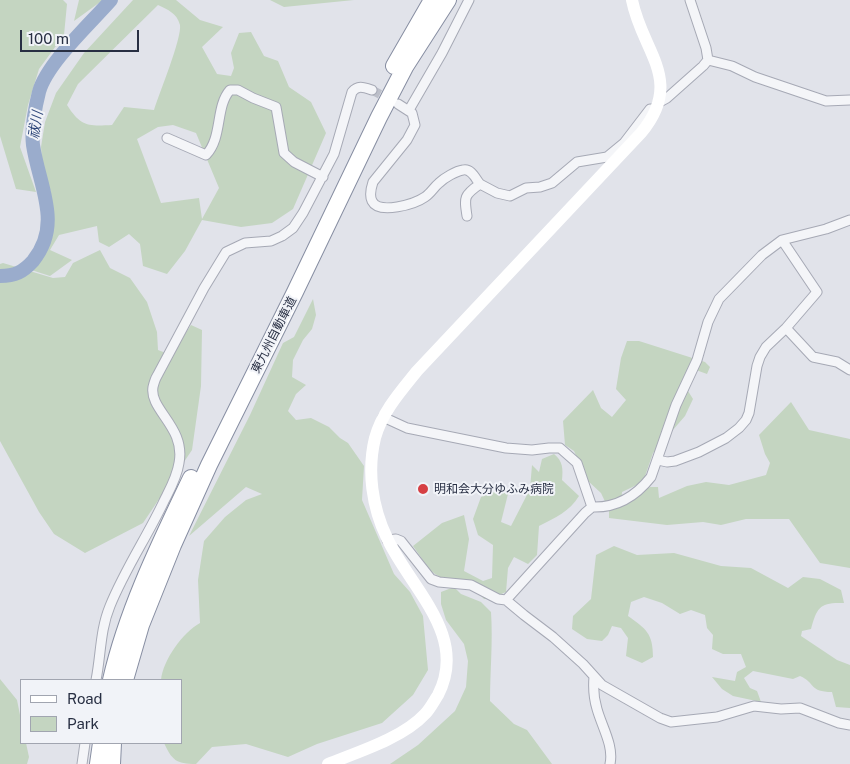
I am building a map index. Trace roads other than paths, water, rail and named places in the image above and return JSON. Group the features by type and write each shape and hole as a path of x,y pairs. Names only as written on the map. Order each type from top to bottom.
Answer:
{"highway":[{"name":"東九州自動車道","path":"111,679 129,619 170,521 370,112 432,0"},
{"name":"東九州自動車道","path":"125,679 141,625 173,545 209,465 296,292 379,117 405,67 448,0"},
{"path":"98,764 101,744"},
{"path":"112,764 113,744"}],"street":[{"path":"409,110 442,53 468,0"},
{"path":"328,764 388,739 413,724 425,714 442,687 446,674 446,650 441,630 424,598 387,540 375,505 371,480 373,447 383,417 398,394 417,371 641,133 651,119 657,106 660,89 659,70 638,21 632,0"},
{"path":"398,104 409,110 415,121 413,130 373,182 370,190 371,199 375,206 385,209 419,200 426,197 443,180 463,170 468,170 473,174 480,184 497,193 510,196 526,188 540,187 552,183 577,162 607,157 613,153 634,131 647,111 668,98 704,66 708,60 706,48 690,0"},
{"path":"708,60 732,66 755,77 820,100 850,100"},
{"path":"96,679 103,626 109,606 130,563 154,522 177,474 180,461 178,437 154,400 152,388 157,376 204,288 226,252 245,243 270,241 282,236 293,228 323,177 334,154 352,92 362,86 372,90"},
{"path":"167,138 206,155 211,150 218,132 225,96 230,90 238,90 276,107 284,153 294,162 323,177"},
{"path":"467,216 464,200 467,194 480,184"},
{"path":"506,600 584,513 592,507 610,507 634,495 644,486 658,460 661,443 697,360 714,308 719,299 771,247 782,240 826,229 850,220"},
{"path":"658,460 675,461 699,452 726,438 746,420 760,357 766,347 786,328 817,292 782,240"},
{"path":"786,328 813,357 837,362 850,370"},
{"path":"383,417 408,428 506,448 532,450 560,448 577,463 592,507"},
{"path":"387,540 396,539 401,541 432,579 439,582 471,585 498,599 506,600 553,637 583,664 602,685 660,718 671,722 717,717 754,706 781,709 800,708 839,723 850,725"},
{"path":"594,677 594,695 610,748 612,757 610,764"},
{"path":"82,764 85,744"}],"waterway":[{"name":"祓川","path":"0,276 22,271 29,265 42,247 46,233 48,219 44,190 33,145 34,119 39,92 60,56 111,0"}],"tunnel":[{"path":"372,90 391,100"}],"place":[{"name":"明和会大分ゆふみ病院","path":"423,489"}]}
